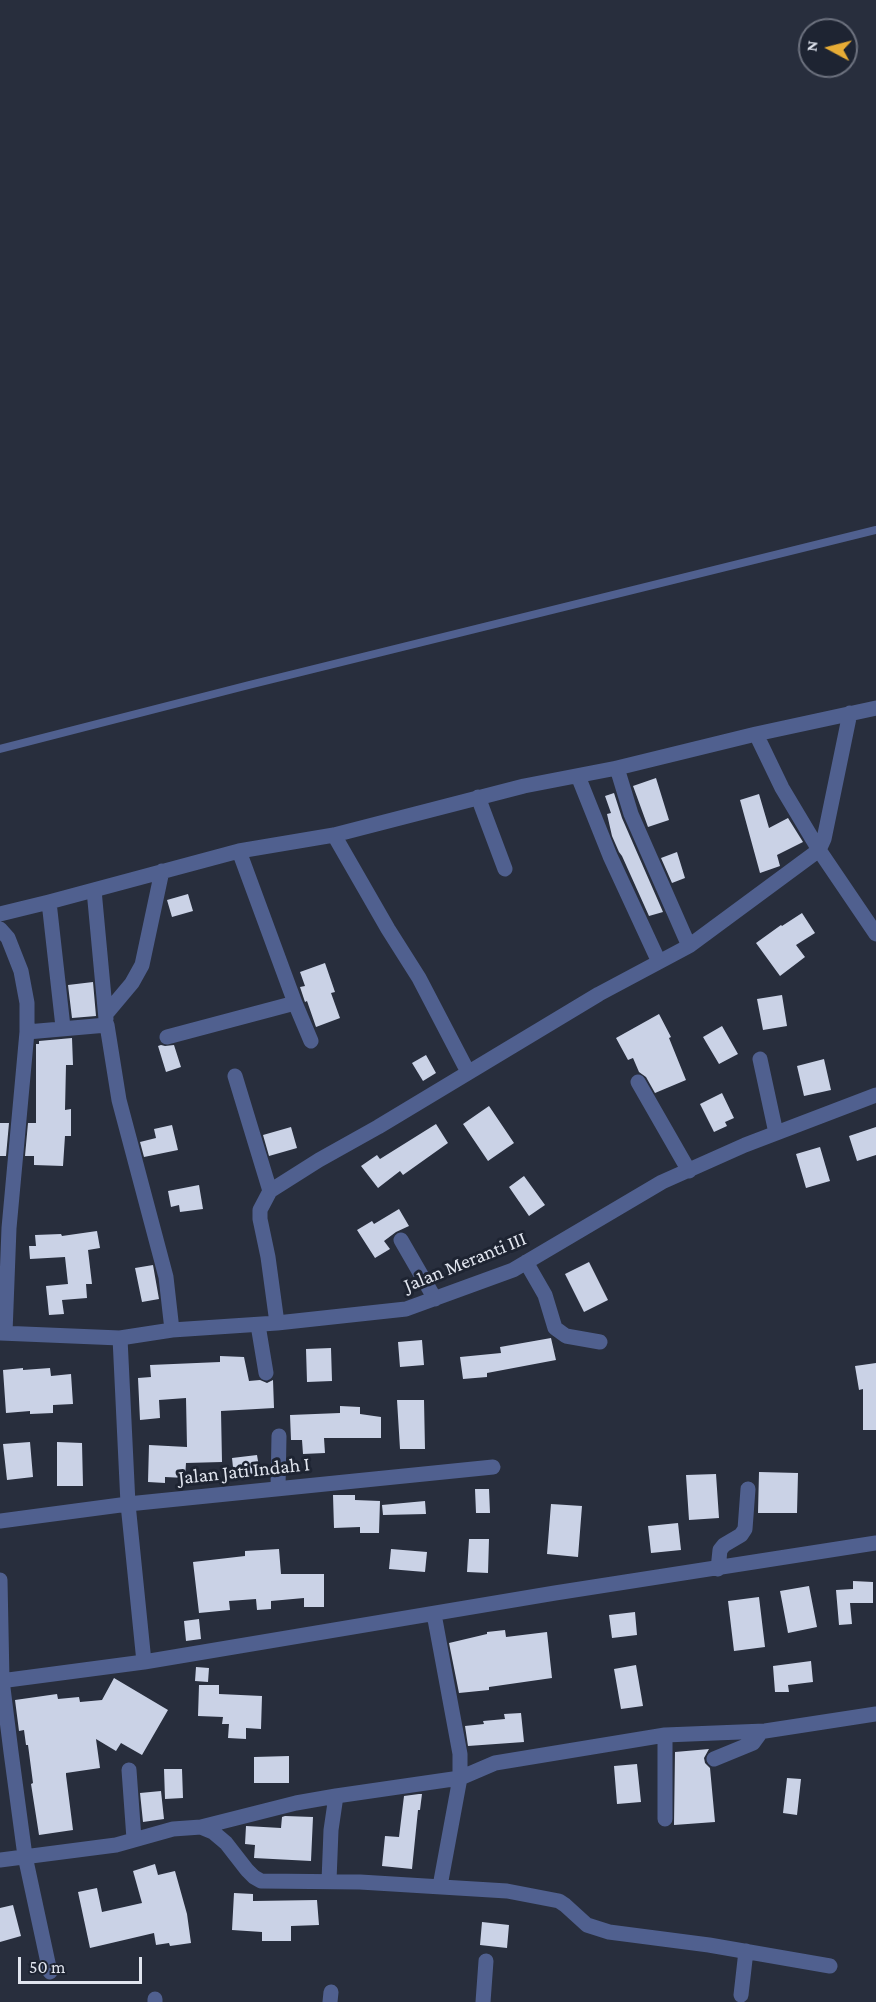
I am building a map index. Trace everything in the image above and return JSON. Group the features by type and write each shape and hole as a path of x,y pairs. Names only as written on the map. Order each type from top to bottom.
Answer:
{"street":[{"path":"0,914 49,903 239,851 334,835 478,797 617,768 876,708"},
{"path":"277,1323 276,1304 260,1219 260,1210 270,1191 599,994 689,946 819,850 824,840 850,713"},
{"path":"756,734 782,788 819,850 876,934"},
{"path":"617,768 631,814 689,946"},
{"path":"578,776 610,855 658,962"},
{"path":"478,797 505,869"},
{"path":"334,835 419,978 468,1072"},
{"path":"239,851 310,1041"},
{"path":"27,1032 106,1020 142,965 162,871"},
{"path":"94,890 106,1020 118,1100 166,1277 172,1330"},
{"path":"49,903 63,1027"},
{"path":"0,929 8,938 21,971 26,996 27,1032 6,1192 9,1227 3,1333"},
{"path":"166,1038 295,1003"},
{"path":"760,1059 776,1133"},
{"path":"235,1076 270,1191"},
{"path":"638,1082 688,1171"},
{"name":"Jalan Meranti III","path":"3,1333 120,1338 172,1330 258,1325 406,1309 513,1269 662,1182 776,1133 876,1095"},
{"path":"401,1240 435,1299"},
{"path":"526,1262 545,1295 555,1328 566,1336 600,1342"},
{"path":"258,1325 266,1373"},
{"path":"120,1338 128,1504 144,1662"},
{"path":"278,1488 279,1436"},
{"name":"Jalan Jati Indah I","path":"0,1521 128,1504 493,1467"},
{"path":"718,1569 720,1550 741,1535 745,1529 748,1489"},
{"path":"1,1680 144,1662 876,1542"},
{"path":"0,1580 1,1680 25,1856 50,1972"},
{"path":"434,1614 458,1738 460,1778 440,1886"},
{"path":"0,1860 116,1845 180,1827 201,1827 296,1803 460,1778 495,1764 665,1735 765,1731 876,1714"},
{"path":"714,1759 753,1743 761,1732 765,1731"},
{"path":"665,1735 665,1819"},
{"path":"129,1770 134,1839"},
{"path":"329,1881 331,1830 336,1796"},
{"path":"201,1827 213,1832 226,1843 247,1870 261,1881 329,1881 507,1891 559,1901 587,1925 609,1932 746,1951 830,1966"},
{"path":"741,1995 746,1951"},
{"path":"483,2002 486,1961"}],"lane":[{"path":"0,749 876,530"}],"building":[{"path":"656,778 669,820 648,827 633,786"},
{"path":"614,793 622,818 663,912 649,916 612,836 607,814 611,813 605,796"},
{"path":"759,794 769,828 788,818 803,842 777,855 780,866 760,873 740,800"},
{"path":"677,852 685,878 672,883 661,858"},
{"path":"188,894 193,911 172,917 167,900"},
{"path":"802,913 815,933 796,945 805,957 780,976 756,943"},
{"path":"325,963 335,992 331,993 340,1018 316,1027 300,987 305,986 300,972"},
{"path":"93,982 96,1016 72,1018 68,985"},
{"path":"782,995 787,1026 763,1030 757,999"},
{"path":"659,1014 671,1037 669,1038 686,1080 655,1093 646,1077 639,1072 633,1058 628,1060 616,1038"},
{"path":"722,1026 738,1054 719,1064 703,1037"},
{"path":"72,1038 73,1065 66,1065 65,1110 71,1109 71,1136 65,1136 63,1166 34,1165 34,1156 25,1156 28,1123 36,1123 36,1044 39,1044 39,1041"},
{"path":"174,1045 181,1067 166,1072 158,1046"},
{"path":"426,1055 436,1073 423,1081 412,1063"},
{"path":"824,1059 831,1090 804,1096 797,1066"},
{"path":"722,1093 734,1118 725,1122 727,1126 714,1132 700,1104"},
{"path":"489,1106 514,1143 488,1161 463,1124"},
{"path":"0,1123 9,1123 6,1156 0,1156"},
{"path":"436,1124 448,1143 403,1175 400,1171 378,1188 361,1166 377,1155 380,1159"},
{"path":"172,1125 178,1150 144,1157 140,1142 156,1138 154,1129"},
{"path":"291,1127 297,1148 269,1156 263,1135"},
{"path":"876,1127 876,1155 857,1161 849,1136"},
{"path":"820,1147 830,1181 806,1188 796,1154"},
{"path":"524,1176 545,1205 529,1216 509,1187"},
{"path":"199,1185 203,1209 180,1212 179,1205 171,1207 168,1191"},
{"path":"399,1209 409,1226 384,1241 390,1249 375,1258 357,1230 372,1221 374,1224"},
{"path":"97,1231 100,1248 88,1250 92,1284 86,1284 87,1298 62,1300 64,1314 49,1315 46,1286 68,1284 65,1257 30,1259 29,1246 36,1246 35,1235 61,1234 62,1236"},
{"path":"589,1262 608,1300 584,1312 565,1274"},
{"path":"153,1265 159,1299 142,1302 135,1268"},
{"path":"551,1338 556,1360 487,1373 487,1377 463,1379 460,1357 501,1353 500,1347"},
{"path":"422,1340 424,1365 400,1367 398,1342"},
{"path":"331,1348 332,1381 307,1382 306,1349"},
{"path":"220,1356 244,1357 249,1381 260,1380 267,1383 273,1380 274,1408 221,1411 222,1462 186,1463 185,1478 165,1477 165,1483 148,1482 149,1445 187,1447 186,1398 159,1400 160,1418 140,1420 138,1378 151,1377 150,1365 220,1362"},
{"path":"876,1363 876,1430 863,1430 863,1389 859,1390 855,1366"},
{"path":"23,1368 23,1370 50,1368 51,1376 71,1374 73,1404 53,1405 53,1413 30,1414 30,1411 6,1413 3,1370"},
{"path":"397,1400 424,1400 425,1449 400,1449"},
{"path":"340,1406 360,1407 360,1414 381,1417 381,1438 324,1438 325,1453 303,1454 302,1440 291,1440 290,1415 340,1413"},
{"path":"30,1442 33,1477 7,1480 3,1444"},
{"path":"57,1442 82,1443 83,1486 57,1486"},
{"path":"257,1455 260,1473 234,1477 232,1458"},
{"path":"759,1472 798,1473 797,1513 758,1513"},
{"path":"716,1474 719,1518 689,1520 686,1475"},
{"path":"475,1489 489,1489 490,1513 476,1513"},
{"path":"333,1495 355,1495 355,1500 380,1501 379,1533 360,1533 360,1527 334,1528"},
{"path":"425,1501 426,1514 383,1515 382,1505"},
{"path":"551,1504 582,1506 578,1557 547,1554"},
{"path":"678,1523 681,1550 651,1553 648,1526"},
{"path":"469,1539 489,1539 488,1573 467,1572"},
{"path":"279,1549 281,1574 324,1574 324,1607 304,1607 304,1598 271,1601 271,1609 257,1610 256,1599 229,1601 230,1610 199,1613 193,1562 245,1556 245,1551"},
{"path":"391,1549 427,1552 425,1572 389,1569"},
{"path":"853,1581 873,1582 873,1603 850,1603 852,1624 839,1625 836,1590 853,1589"},
{"path":"809,1586 817,1627 788,1633 780,1591"},
{"path":"759,1597 765,1647 734,1651 728,1601"},
{"path":"635,1612 637,1635 612,1638 609,1615"},
{"path":"199,1619 201,1639 186,1641 184,1621"},
{"path":"505,1630 506,1637 547,1632 552,1678 489,1687 489,1690 459,1693 449,1643 487,1634 487,1632"},
{"path":"811,1661 813,1682 788,1685 789,1692 775,1692 773,1666"},
{"path":"636,1665 643,1706 621,1709 614,1669"},
{"path":"196,1667 209,1668 208,1682 195,1681"},
{"path":"114,1678 168,1710 142,1755 121,1743 116,1751 96,1739 100,1768 66,1773 73,1830 39,1835 28,1745 26,1745 24,1730 19,1731 15,1700 57,1694 58,1699 79,1697 80,1702 102,1700"},
{"path":"199,1685 219,1685 219,1694 262,1696 261,1729 246,1728 246,1739 228,1738 229,1724 222,1724 223,1717 198,1716"},
{"path":"521,1713 524,1742 468,1746 465,1726 484,1724 483,1721 505,1719 504,1714"},
{"path":"709,1749 704,1758 710,1768 715,1822 674,1825 675,1752"},
{"path":"289,1756 289,1783 254,1783 254,1757"},
{"path":"637,1764 641,1802 617,1804 614,1766"},
{"path":"164,1769 182,1769 183,1798 165,1799"},
{"path":"787,1778 801,1779 797,1815 783,1813"},
{"path":"161,1791 164,1819 143,1822 140,1793"},
{"path":"422,1794 420,1810 418,1810 412,1869 382,1866 385,1836 399,1837 404,1796"},
{"path":"282,1817 313,1817 311,1861 254,1858 255,1845 245,1844 246,1826 281,1828"},
{"path":"155,1864 158,1875 175,1871 187,1914 191,1943 156,1945 154,1933 90,1948 78,1892 97,1888 102,1912 142,1903 133,1871"},
{"path":"234,1893 253,1894 253,1901 317,1900 319,1925 291,1926 291,1941 262,1941 262,1932 232,1930"},
{"path":"13,1905 21,1936 0,1942 0,1908"},
{"path":"482,1922 509,1925 507,1948 480,1945"}]}
